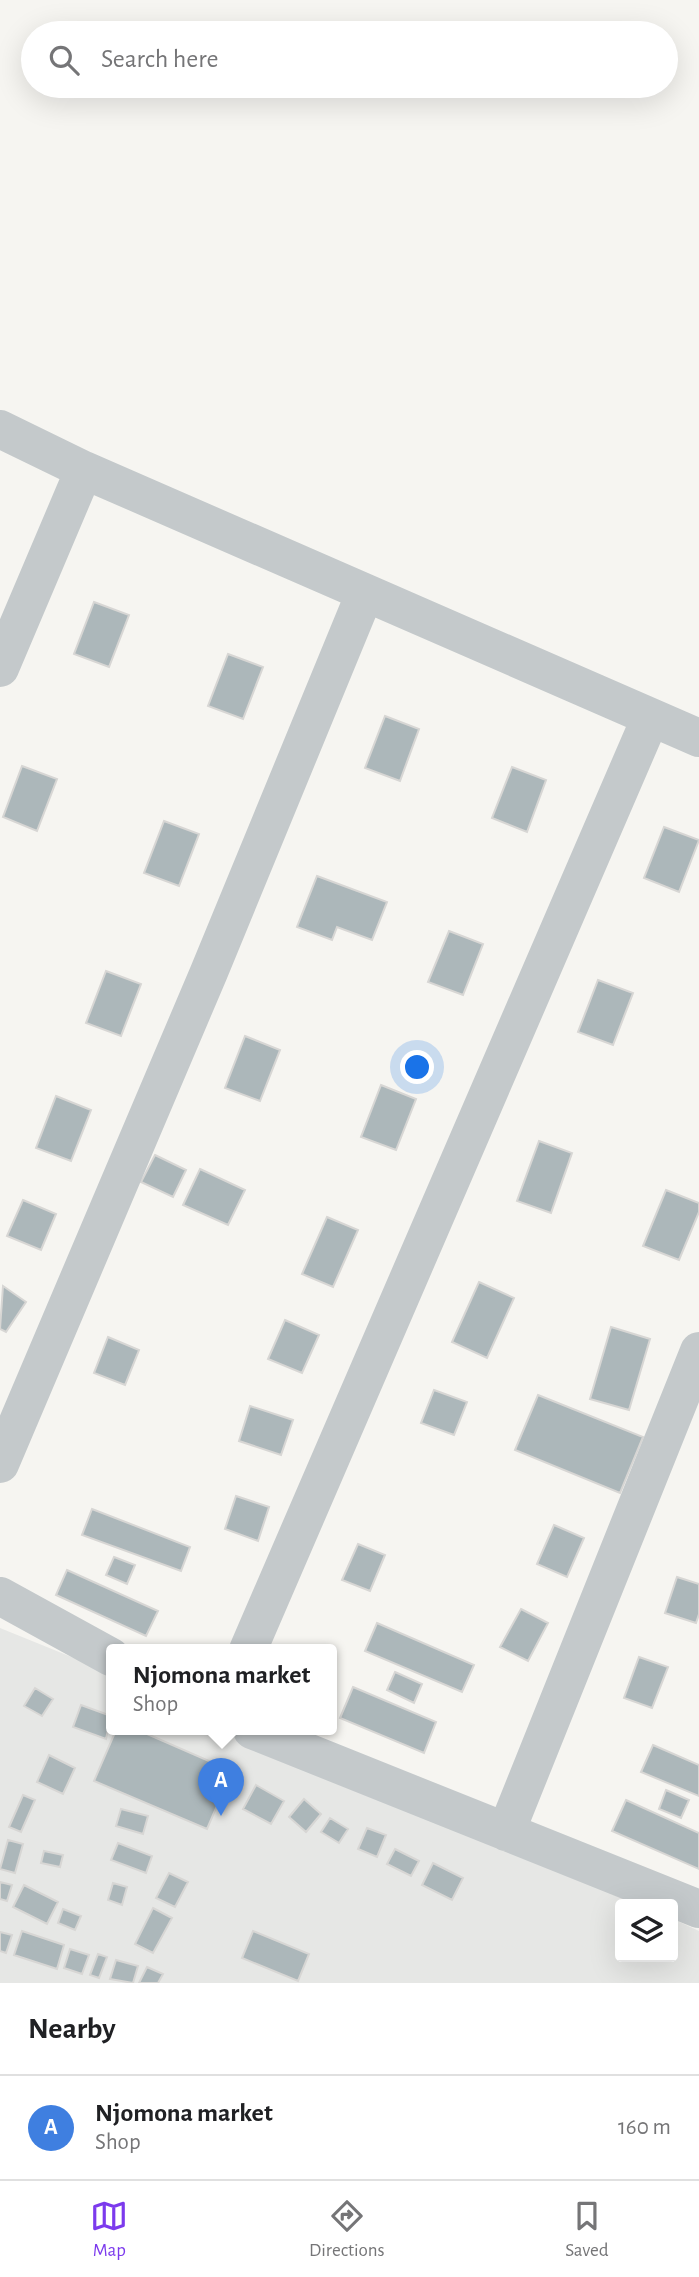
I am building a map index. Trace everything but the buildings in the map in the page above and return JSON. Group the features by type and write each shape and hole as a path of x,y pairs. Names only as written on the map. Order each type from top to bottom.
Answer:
{"lane":[{"path":"0,429 84,470 650,719 699,738"},
{"path":"0,668 84,470"},
{"path":"0,1464 209,972 365,593"},
{"path":"251,1644 650,719"},
{"path":"506,1832 699,1351"},
{"path":"0,1596 106,1654"},
{"path":"264,1735 699,1909"}],"shaded area":[{"path":"0,1628 106,1671 106,1735 262,1735 629,1899 615,1899 615,1962 678,1962 678,1921 699,1931 699,1983 0,1983"}],"place":[{"name":"Njomona market","path":"221,1816"}]}
